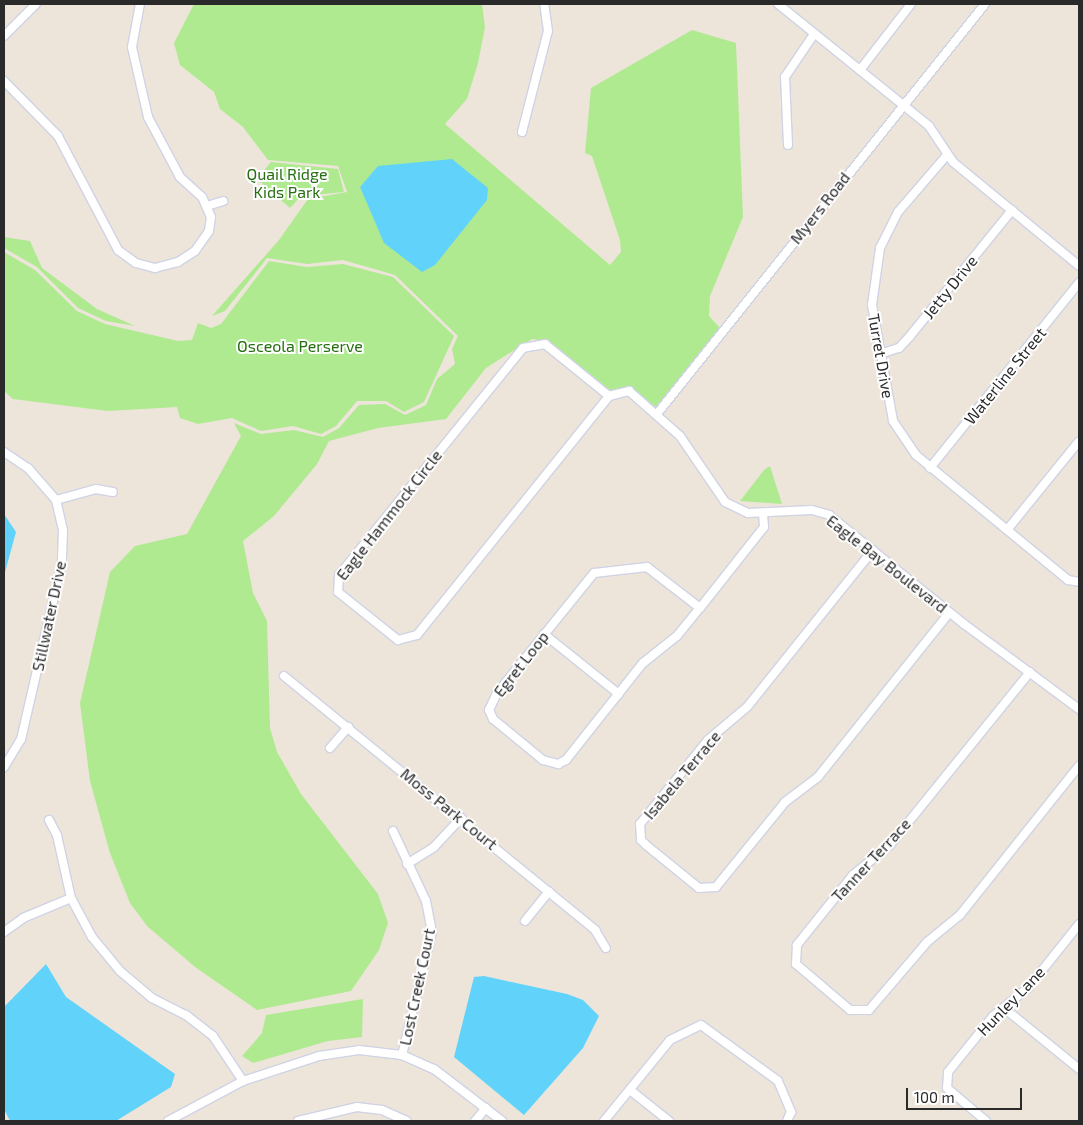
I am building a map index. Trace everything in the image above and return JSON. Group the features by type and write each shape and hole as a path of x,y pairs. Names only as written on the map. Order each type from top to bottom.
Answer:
{"street":[{"path":"4,36 36,4"},
{"path":"4,81 58,136 109,236 136,264 155,268 195,251 210,232 208,206 180,177 148,118 132,47 140,4"},
{"path":"522,132 548,30 545,4"},
{"path":"778,4 929,126 947,154 1079,266"},
{"path":"860,70 911,4"},
{"name":"Myers Road","path":"657,414 902,105 985,4"},
{"path":"788,145 785,77 814,34"},
{"name":"Turret Drive","path":"947,154 898,212 880,248 872,305 880,354 900,438 930,468 1068,580 1079,582"},
{"path":"208,206 223,201"},
{"name":"Jetty Drive","path":"880,354 905,342 1012,210"},
{"name":"Waterline Street","path":"930,468 1079,283"},
{"name":"Eagle Hammock Circle","path":"545,344 609,396 416,635 398,640 338,592 339,575 523,348 545,344"},
{"path":"609,396 629,391 657,414"},
{"name":"Eagle Bay Boulevard","path":"657,414 673,430 725,502 748,513 812,510 829,514 949,613 1079,709"},
{"path":"1006,530 1079,441"},
{"name":"Stillwater Drive","path":"4,452 28,468 56,500 63,530 62,562 21,739 4,767"},
{"path":"56,500 96,489 113,492"},
{"name":"Egret Loop","path":"700,608 647,567 600,570 544,634 497,693 489,710 493,719 543,760 558,764 566,760 619,694 700,608 764,527 763,513"},
{"name":"Isabela Terrace","path":"873,550 747,707 708,740 640,824 641,840 646,845 699,888 716,887 785,802 818,777 949,613"},
{"path":"544,634 619,694"},
{"name":"Tanner Terrace","path":"1030,672 890,844 854,875 797,945 796,964 850,1010 869,1010 926,942 960,915 1079,766"},
{"name":"Moss Park Court","path":"284,676 549,891 595,930 606,948"},
{"path":"330,748 348,727"},
{"path":"407,864 434,847 461,818"},
{"path":"49,820 57,835 71,898 92,938 120,970 152,998 186,1015 213,1036 243,1081"},
{"name":"Lost Creek Court","path":"393,831 426,901 432,932 402,1055"},
{"path":"525,921 549,891"},
{"path":"4,932 23,918 71,898"},
{"name":"Hunley Lane","path":"986,1121 952,1094 946,1080 948,1072 1004,1008 1028,988 1079,924"},
{"path":"1004,1008 1079,1069"},
{"path":"604,1121 670,1040 701,1025 778,1081 791,1112 787,1121"},
{"path":"168,1121 243,1081 319,1056 359,1050 402,1055 434,1069 502,1121"},
{"path":"630,1090 669,1121"},
{"path":"298,1121 356,1107 382,1110 407,1121"},
{"path":"475,1121 486,1108"}],"green space":[{"path":"194,4 482,4 485,27 478,63 467,99 445,124 610,265 621,252 620,240 592,156 585,153 591,88 692,30 736,43 743,217 710,296 709,316 720,328 657,408 630,387 609,391 547,341 532,339 486,368 446,419 378,428 329,441 317,464 274,516 243,541 253,593 267,621 270,728 277,752 301,794 378,894 388,923 379,950 351,991 257,1010 195,967 147,926 130,903 110,853 90,781 80,703 110,572 135,546 187,534 241,436 234,423 261,434 294,430 323,437 339,428 359,405 385,404 405,415 426,405 437,379 455,364 452,349 458,336 395,275 343,260 307,264 267,258 225,311 212,316 279,240 308,199 347,192 338,166 268,160 243,127 220,109 214,92 180,65 174,43"},
{"name":"Quail Ridge Kids Park","path":"271,162 338,169 344,192 301,196 290,208 257,179"},
{"path":"4,237 30,241 42,268 97,309 135,326 106,321 78,308 37,267 4,248"},
{"name":"Osceola Perserve","path":"4,252 35,270 77,311 105,324 178,341 192,340 198,323 211,328 221,324 269,261 307,267 343,264 393,277 454,336 424,402 404,412 386,401 357,401 336,426 321,434 293,426 261,431 232,418 198,424 180,418 177,407 108,411 13,399 4,391"},
{"path":"770,466 782,504 740,501 764,470"},
{"path":"363,999 362,1037 328,1041 253,1063 242,1056 262,1033 266,1015"}],"water":[{"path":"452,159 488,188 487,200 435,265 422,272 384,243 360,187 378,166"},
{"path":"4,514 16,532 4,576"},
{"path":"46,964 66,997 175,1074 171,1087 116,1121 10,1121 4,1109 4,1007"},
{"path":"484,976 567,994 583,1000 599,1016 583,1048 524,1115 454,1057 474,977"}]}
